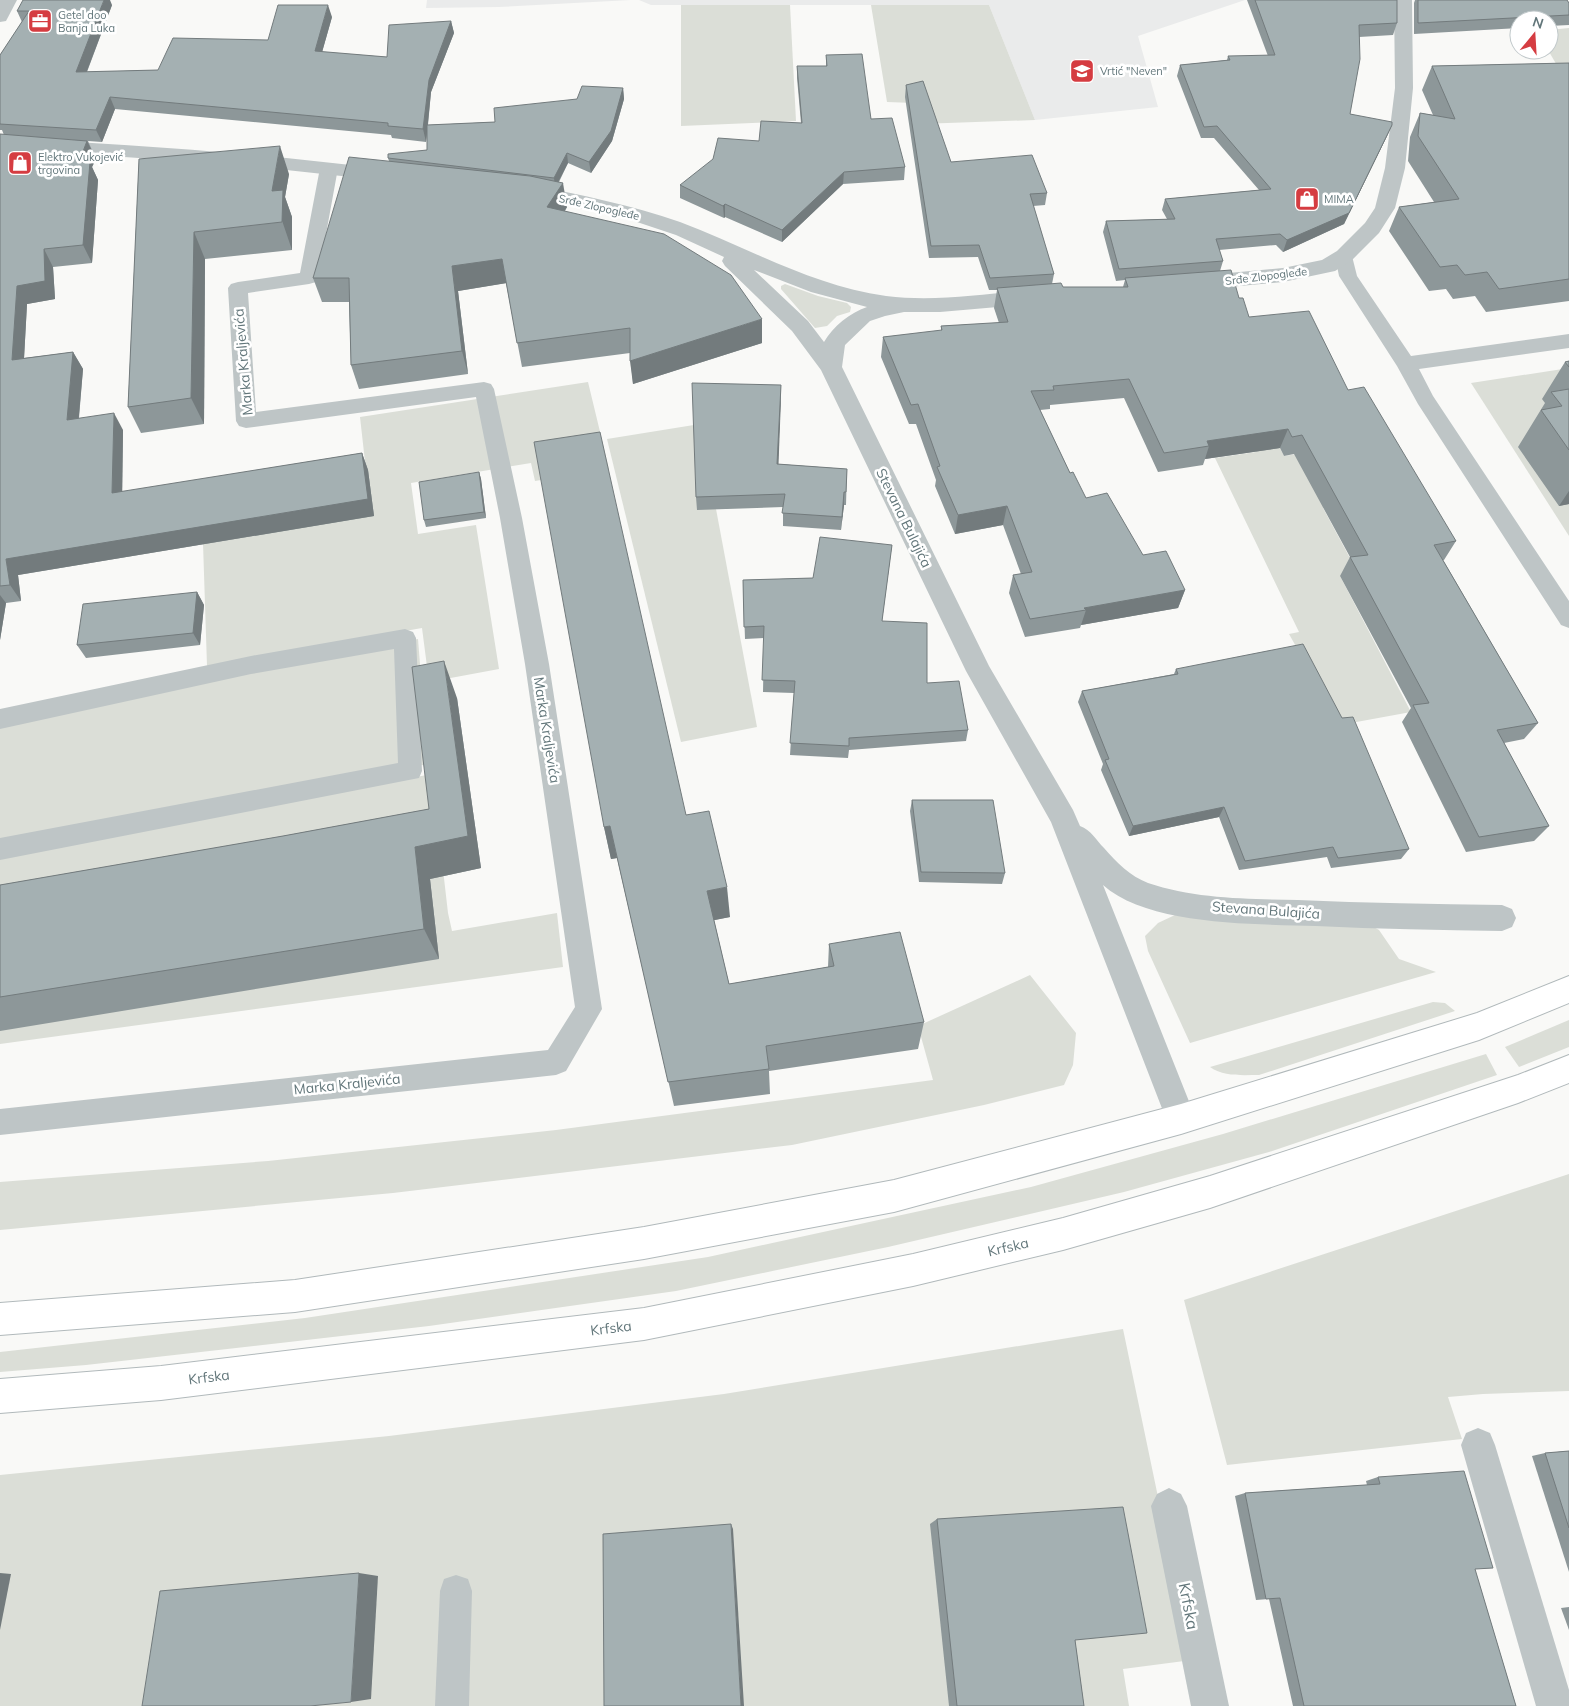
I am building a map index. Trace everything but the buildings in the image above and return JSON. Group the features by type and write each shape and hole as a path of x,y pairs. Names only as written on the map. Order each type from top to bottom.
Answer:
{"main road":[{"path":"0,1319 295,1296 644,1243 894,1196 1181,1119 1479,1026 1569,989"},
{"name":"Krfska","path":"0,1396 161,1383 644,1324 913,1270 1063,1234 1210,1192 1518,1089 1569,1069"}],"street":[{"path":"0,17 8,0"},
{"name":"Srđe Zlopogleđe","path":"1179,284 1283,276 1328,266 1344,256 1372,228 1385,208 1391,190 1404,88 1403,0"},
{"path":"0,144 85,148 328,168 403,177"},
{"name":"Srđe Zlopogleđe","path":"513,188 613,208 673,227 755,263 827,290 887,304 916,306"},
{"name":"Stevana Bulajića","path":"711,244 745,271 800,326 831,367 979,672 1063,818 1096,860 1127,887 1162,900 1256,911 1408,917 1502,918"},
{"name":"Srđe Zlopogleđe","path":"831,367 834,343 848,327 862,316 883,309 1051,295"},
{"name":"Stevana Bulajića","path":"1063,818 1181,1119"},
{"path":"1478,1445 1555,1706"},
{"name":"Krfska","path":"1169,1506 1210,1706"}],"lane":[{"name":"Marka Kraljevića","path":"0,1122 556,1062 589,1009 537,664 512,518 484,389 246,421 238,288 309,278 328,168"},
{"path":"1344,256 1348,276 1406,364 1425,399 1569,619"},
{"path":"1406,364 1569,341"},
{"path":"0,720 251,665 405,638 410,770 0,849"},
{"path":"452,1706 456,1591"}],"shaded area":[{"path":"427,0 631,0 499,7 426,8"},
{"name":"Vrtić \"Neven\"","path":"639,0 1245,0 1138,36 1158,107 1035,120 989,5 651,5"},
{"path":"681,5 790,5 796,121 681,126"},
{"path":"871,5 989,5 1035,120 919,124 914,103 887,102"},
{"path":"1569,28 1569,74 1562,74 1554,60 1559,60 1559,29"},
{"path":"785,284 818,296 847,303 851,307 850,312 837,316 827,326 815,328 781,289 781,286"},
{"path":"1569,368 1569,536 1471,383"},
{"path":"588,382 609,469 535,481 531,463 411,483 418,534 476,525 499,669 429,682 422,628 207,666 203,543 371,515 360,417"},
{"path":"700,424 757,727 681,742 607,439"},
{"path":"1277,443 1284,456 1304,453 1343,505 1323,508 1358,573 1340,576 1411,712 1340,725 1289,634 1299,632 1215,458 1256,452 1254,447"},
{"path":"418,639 428,764 0,845 0,724 238,672"},
{"path":"432,774 448,913 452,931 557,913 563,967 0,1044 0,856"},
{"path":"1175,915 1372,926 1379,930 1399,959 1436,972 1190,1043 1148,951 1145,936 1158,923"},
{"path":"1030,975 1076,1033 1073,1065 1064,1085 984,1105 792,1145 393,1193 0,1230 0,1182 268,1161 556,1130 933,1080 918,1026"},
{"path":"1433,1002 1445,1003 1455,1011 1259,1075 1227,1074 1210,1067"},
{"path":"1569,1020 1569,1047 1519,1067 1505,1047"},
{"path":"1486,1054 1497,1075 1269,1152 1124,1192 888,1247 676,1291 429,1326 86,1365 0,1372 0,1352 305,1318 708,1257 1031,1187 1223,1134"},
{"path":"1569,1174 1569,1391 1448,1397 1462,1439 1227,1465 1184,1300"},
{"path":"1123,1329 1192,1660 1123,1669 1129,1706 0,1706 0,1475 389,1436 724,1394"}],"place":[{"name":"Getel doo Banja Luka","path":"40,21"},
{"name":"Vrtić \"Neven\"","path":"1082,71"},
{"name":"Elektro Vukojević trgovina","path":"20,163"},
{"name":"MIMA","path":"1307,199"}]}
